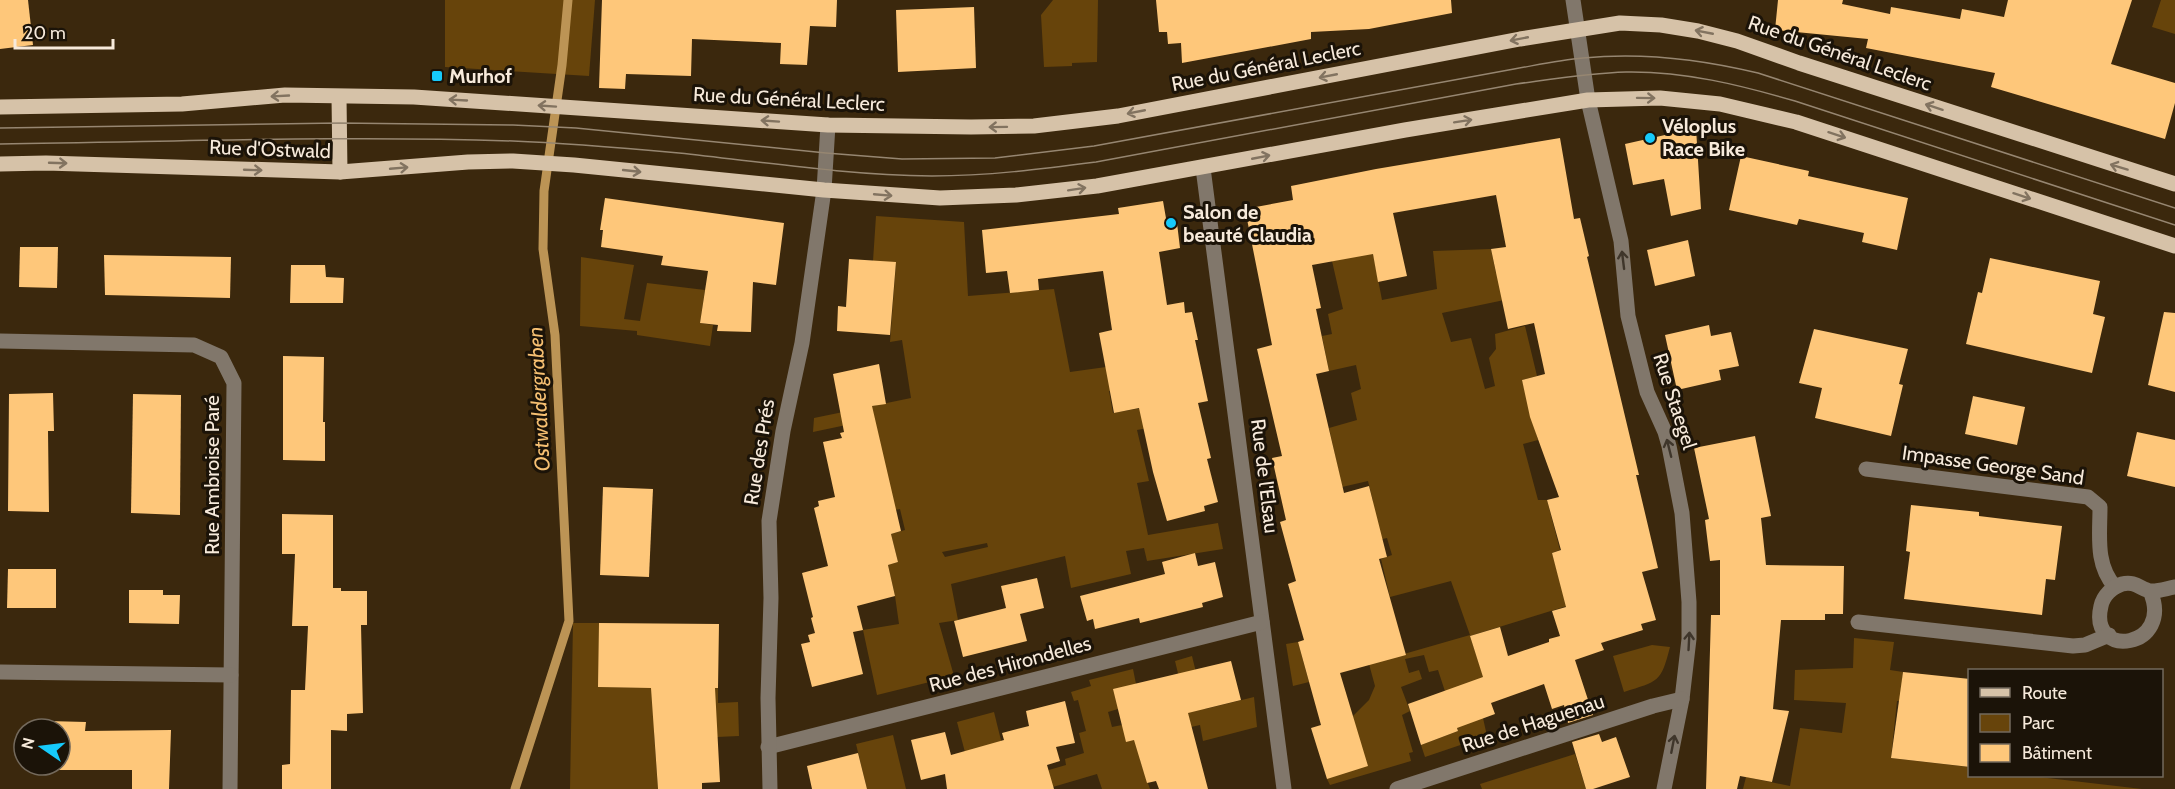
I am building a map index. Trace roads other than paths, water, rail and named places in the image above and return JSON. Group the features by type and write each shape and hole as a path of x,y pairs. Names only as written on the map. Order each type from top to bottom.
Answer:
{"main road":[{"name":"Rue du Général Leclerc","path":"339,97 414,98 828,124 971,127 1056,124 1118,116 1577,28 1620,22 1661,25 1717,35 2175,184"},
{"path":"0,107 182,104 285,95 339,97"},
{"name":"Rue d'Ostwald","path":"0,164 46,163 340,172 339,97"},
{"path":"340,172 468,162 513,161 895,196 981,198 1059,192 1588,100 1660,98 1691,100 1748,109 1796,122 2175,246"}],"street":[{"name":"Rue Staegel","path":"1573,0 1588,100 1620,241 1628,316 1647,392 1669,446 1682,513 1689,602 1689,639 1682,699 1664,789"},
{"name":"Rue des Prés","path":"770,789 768,747 771,598 769,521 784,422 802,343 824,190 828,124"},
{"name":"Rue de l'Elsau","path":"1203,168 1284,789"},
{"name":"Rue Ambroise Paré","path":"0,341 194,345 221,357 234,383 230,789"},
{"name":"Impasse George Sand","path":"1866,469 2088,497 2100,507 2100,558 2107,579 2115,587"},
{"path":"2133,583 2150,591 2157,601 2159,612 2158,623 2152,633 2142,640 2131,643 2120,641 2109,635 2100,616 2101,604 2106,595 2115,587 2133,583"},
{"path":"2150,591 2175,587"},
{"name":"Rue des Hirondelles","path":"768,747 1262,622"},
{"path":"1858,622 2073,646 2092,643 2109,635"},
{"path":"0,672 231,675"},
{"name":"Rue de Haguenau","path":"1397,789 1653,706 1682,699"}],"waterway":[{"name":"Ostwaldergraben","path":"515,789 569,621 555,335 543,249 544,191 562,65 568,0"}],"tram line":[{"path":"0,128 339,123 513,125 576,128 902,159 995,158 1094,146 1557,61 1605,56 1649,56 1714,64 1758,73 2175,208"},
{"path":"0,144 321,139 513,141 679,153 868,173 973,175 1096,162 1516,84 1571,76 1648,72 1712,80 1795,101 2175,225"}],"place":[{"name":"Murhof","path":"437,76"},
{"name":"Véloplus Race Bike","path":"1650,138"},
{"name":"Salon de beauté Claudia","path":"1171,223"}]}
